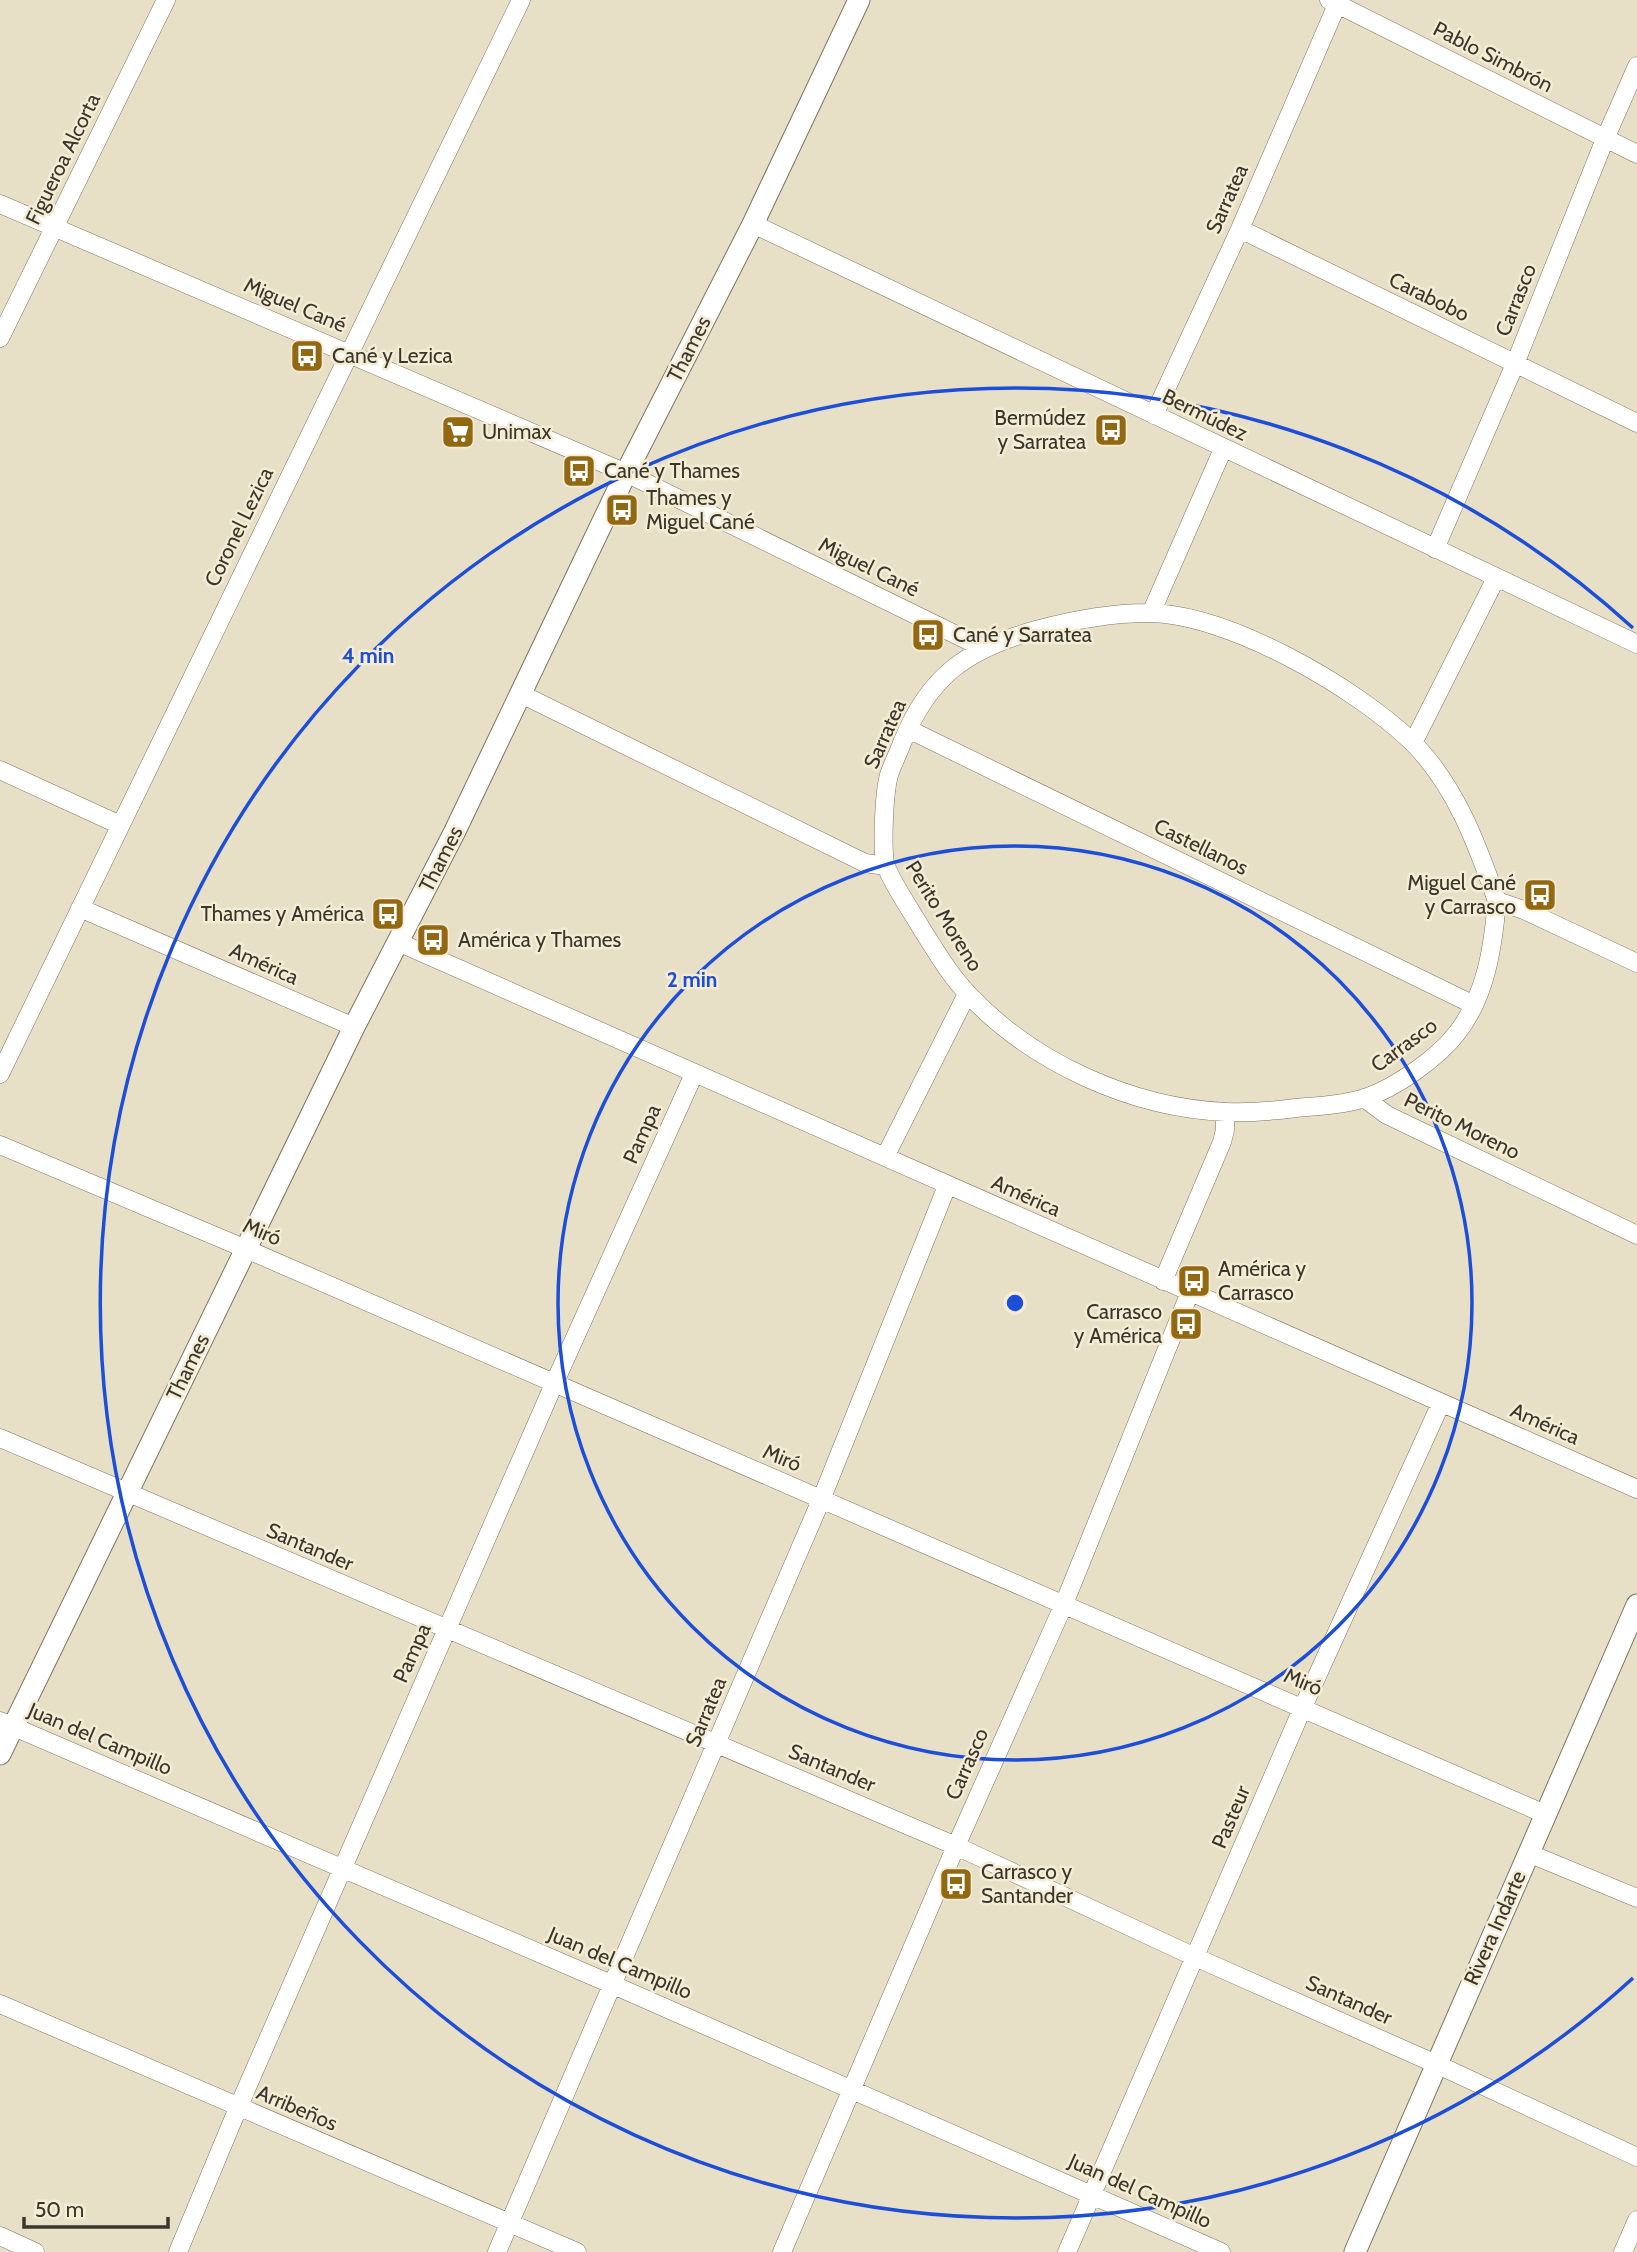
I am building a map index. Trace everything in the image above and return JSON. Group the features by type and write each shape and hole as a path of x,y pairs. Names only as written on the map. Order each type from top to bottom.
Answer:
{"street":[{"name":"Figueroa Alcorta","path":"0,338 166,0"},
{"name":"Coronel Lezica","path":"0,1074 521,0"},
{"name":"Thames","path":"0,1754 7,1724 127,1493 354,1027 455,831 626,473 753,224 856,1"},
{"name":"Pablo Simbrón","path":"1335,1 1637,154"},
{"name":"Sarratea","path":"1154,415 1240,229 1335,1"},
{"name":"Carrasco","path":"1435,550 1515,364 1637,66"},
{"name":"Miguel Cané","path":"0,204 626,473 983,648"},
{"name":"Bermúdez","path":"753,224 1637,644"},
{"name":"Carabobo","path":"1240,229 1637,423"},
{"path":"1151,613 1223,449"},
{"path":"1413,743 1496,578"},
{"path":"983,648 1004,639 1078,618 1151,613 1186,618 1217,627 1281,653 1345,690 1380,714 1413,743 1440,776 1458,805 1476,843 1497,901 1524,910 1637,963"},
{"name":"Sarratea","path":"886,866 888,778 908,729 931,692 954,666 983,648"},
{"name":"Perito Moreno","path":"521,694 865,863 886,866 939,957 967,994 1027,1045 1096,1081 1156,1101 1225,1112 1308,1107 1364,1098 1387,1115 1637,1235"},
{"name":"Castellanos","path":"908,729 1474,1005"},
{"path":"0,770 120,825"},
{"name":"Carrasco","path":"1364,1098 1407,1075 1446,1047 1460,1030 1474,1005 1489,961 1497,901"},
{"name":"América","path":"80,908 354,1027"},
{"name":"América","path":"398,942 1637,1489"},
{"path":"885,1157 967,994"},
{"name":"Pampa","path":"178,2252 238,2108 554,1384 694,1074"},
{"path":"1163,1281 1222,1142 1225,1112"},
{"name":"Miró","path":"0,1145 246,1249 1545,1814"},
{"name":"Sarratea","path":"497,2252 821,1500 947,1186"},
{"name":"Carrasco","path":"782,2252 956,1846 1064,1604 1190,1292"},
{"name":"Pasteur","path":"1067,2252 1303,1707 1441,1403"},
{"name":"Santander","path":"0,1438 956,1846 1637,2157"},
{"name":"Rivera Indarte","path":"1354,2252 1637,1605"},
{"name":"Juan del Campillo","path":"7,1724 853,2089 1221,2252"},
{"path":"1528,1853 1637,1898"},
{"name":"Arribeños","path":"0,2004 577,2252"},
{"path":"1623,2252 1637,2220"},
{"path":"0,2236 35,2252"}],"place":[{"name":"Cané y Lezica","path":"307,356"},
{"name":"Bermúdez y Sarratea","path":"1111,430"},
{"name":"Unimax","path":"458,432"},
{"name":"Cané y Thames","path":"579,471"},
{"name":"Thames y Miguel Cané","path":"622,510"},
{"name":"Cané y Sarratea","path":"928,635"},
{"name":"Miguel Cané y Carrasco","path":"1540,895"},
{"name":"Thames y América","path":"388,914"},
{"name":"América y Thames","path":"433,940"},
{"name":"América y Carrasco","path":"1194,1281"},
{"name":"Carrasco y América","path":"1186,1324"},
{"name":"Carrasco y Santander","path":"956,1884"}]}
